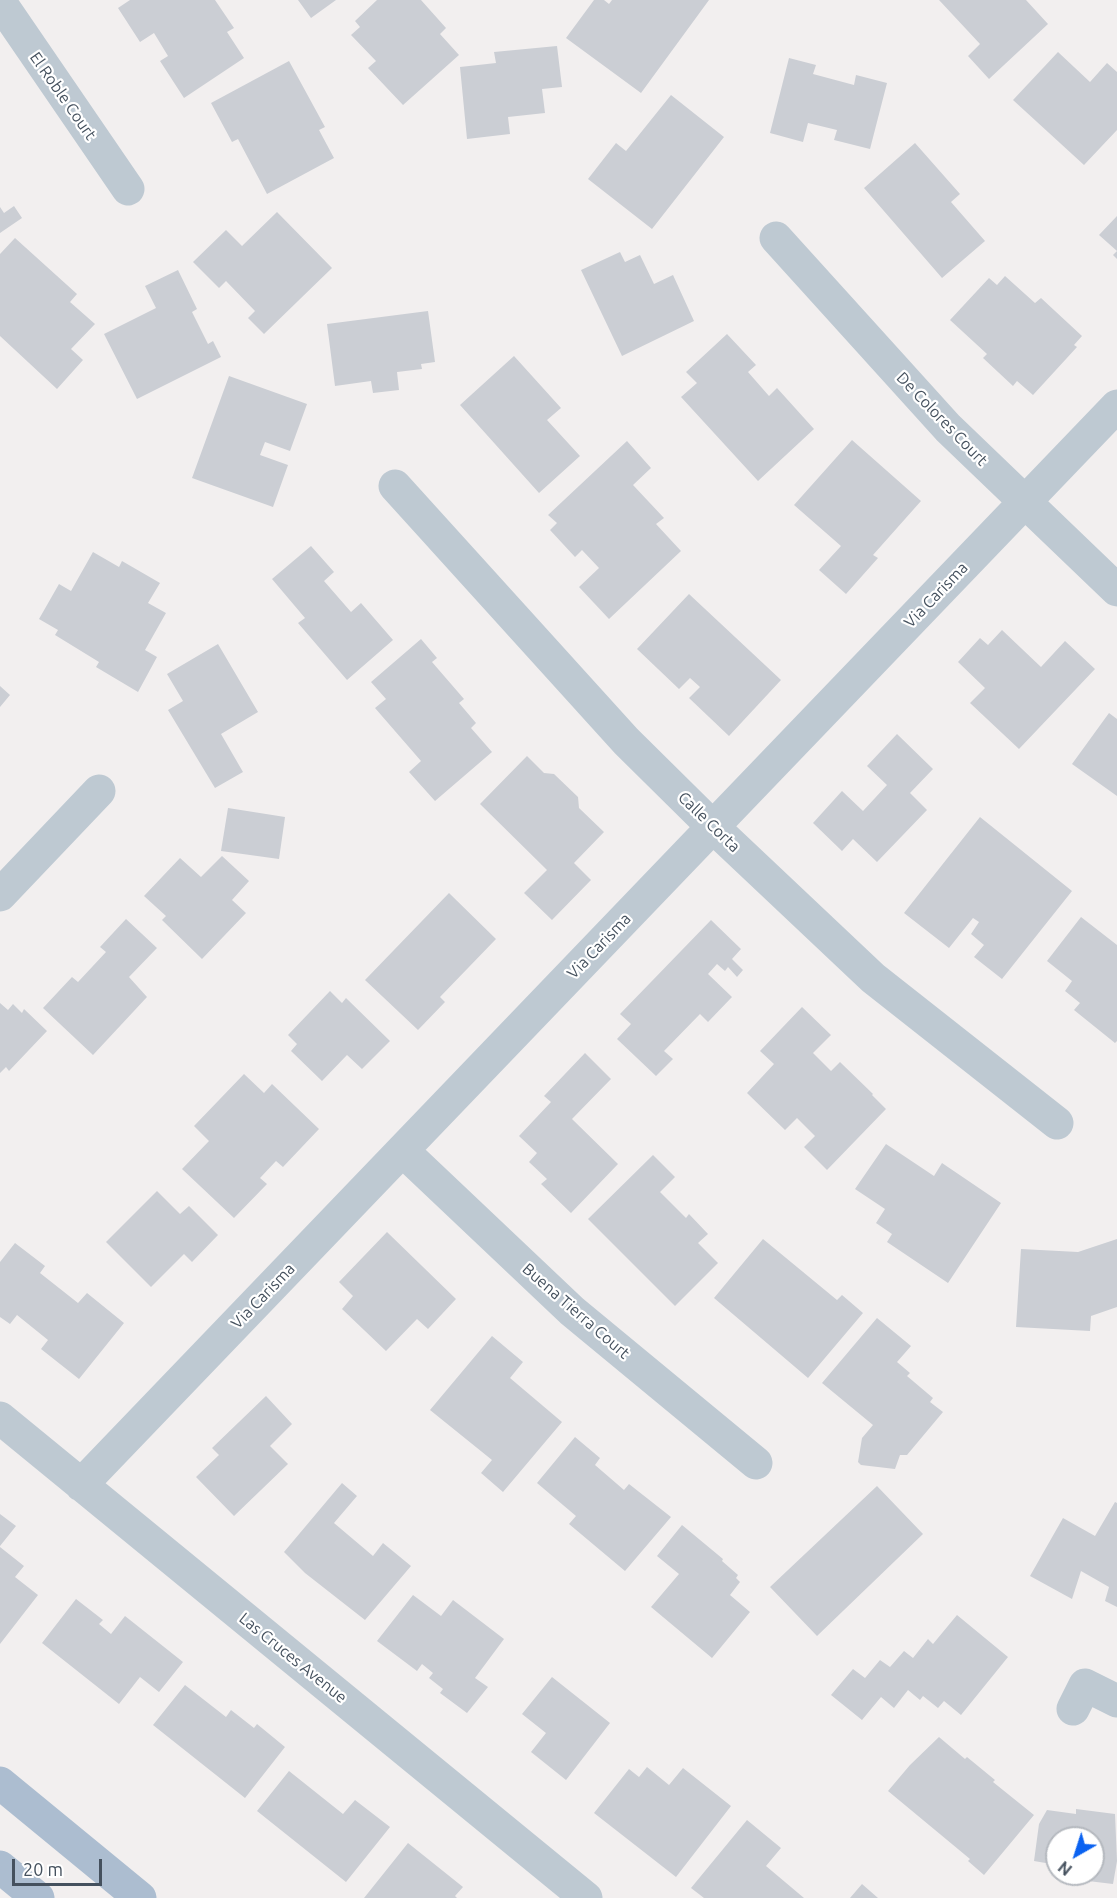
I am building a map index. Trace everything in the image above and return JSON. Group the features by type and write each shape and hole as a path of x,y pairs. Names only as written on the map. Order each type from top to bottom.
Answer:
{"main road":[{"path":"0,1784 140,1898"},
{"path":"0,1867 38,1898"}],"street":[{"name":"El Roble Court","path":"0,2 128,189"},
{"name":"De Colores Court","path":"776,238 948,428 1117,590"},
{"name":"Via Carisma","path":"81,1485 1117,406"},
{"name":"Calle Corta","path":"395,486 626,741 713,827 873,978 1057,1123"},
{"path":"0,895 99,791"},
{"name":"Buena Tierra Court","path":"403,1150 572,1311 756,1463"},
{"name":"Las Cruces Avenue","path":"0,1418 586,1898"},
{"path":"1073,1709 1085,1685 1117,1701"}],"building":[{"path":"130,0 215,0 234,28 227,32 244,58 184,98 160,61 168,56 154,33 140,42 118,8"},
{"path":"298,0 336,0 311,18"},
{"path":"377,0 421,0 446,28 440,34 459,55 403,105 368,68 376,61 351,35 360,27 355,21"},
{"path":"594,0 604,0 609,4 612,0 709,0 641,93 566,38"},
{"path":"939,0 1026,0 1048,24 989,79 968,56 980,44"},
{"path":"557,46 562,87 542,89 545,113 508,117 510,134 467,139 460,67 496,63 494,52"},
{"path":"1058,52 1090,82 1107,63 1117,72 1117,130 1084,165 1013,100"},
{"path":"789,58 816,65 813,74 854,85 856,75 887,83 870,149 834,140 837,130 808,123 803,142 770,133"},
{"path":"289,61 325,127 319,130 334,158 267,194 238,139 232,142 211,103"},
{"path":"671,95 724,137 652,229 588,179 616,143 626,151"},
{"path":"915,143 960,194 951,202 985,241 942,278 864,188"},
{"path":"14,206 22,218 0,233 0,207 4,213"},
{"path":"277,212 332,268 264,334 248,318 255,311 226,281 219,288 193,262 226,230 242,246"},
{"path":"1117,216 1117,251 1099,235"},
{"path":"15,238 77,294 70,302 95,324 71,349 83,360 57,389 0,336 0,254"},
{"path":"620,252 625,262 640,255 654,284 673,275 694,321 622,356 581,270"},
{"path":"178,270 197,309 192,312 208,344 213,341 221,357 137,399 104,334 156,308 145,286"},
{"path":"1005,276 1035,303 1041,298 1082,336 1074,345 1077,347 1033,395 1017,381 1013,386 983,358 987,354 950,320 989,278 997,285"},
{"path":"428,311 435,362 421,364 422,369 397,372 399,390 373,393 371,381 335,386 327,324"},
{"path":"727,334 756,365 748,372 769,396 777,388 814,429 758,481 681,397 697,383 686,372"},
{"path":"514,356 561,408 547,420 580,456 539,493 460,405"},
{"path":"229,376 307,404 290,451 265,442 260,455 288,465 273,507 192,478"},
{"path":"852,440 921,501 873,555 878,558 846,594 819,570 841,546 794,505"},
{"path":"627,441 651,468 633,485 664,518 656,524 681,551 609,619 579,587 599,568 582,550 575,557 550,530 557,523 548,515"},
{"path":"311,546 334,572 324,581 351,612 361,603 393,640 347,680 298,623 305,618 272,579"},
{"path":"93,552 119,567 122,561 160,583 148,603 166,613 145,650 157,657 138,692 96,667 99,662 55,635 58,630 39,619 59,584 71,591"},
{"path":"689,594 781,680 729,736 689,698 700,687 690,678 679,689 637,649"},
{"path":"1002,630 1041,667 1065,641 1095,669 1019,749 970,703 985,688 958,662 980,638 988,645"},
{"path":"421,639 437,658 432,662 464,699 459,703 476,723 471,728 492,752 435,801 409,772 421,761 375,708 386,699 371,682"},
{"path":"218,644 258,712 221,734 243,772 215,788 168,710 183,701 167,674"},
{"path":"0,686 10,695 0,707"},
{"path":"1109,713 1117,719 1117,796 1072,764"},
{"path":"897,734 933,769 910,793 927,810 877,862 853,839 842,851 813,823 842,791 863,811 887,785 867,766"},
{"path":"527,756 544,773 554,774 578,797 579,808 604,832 574,863 591,880 552,920 524,893 547,870 480,804"},
{"path":"228,808 285,817 279,859 221,851"},
{"path":"980,817 1072,891 1002,979 974,957 984,945 971,934 979,922 973,918 949,948 904,913"},
{"path":"222,856 249,881 232,900 246,913 202,959 162,920 166,916 144,896 180,858 201,877"},
{"path":"449,893 496,939 440,997 445,1002 418,1030 365,980"},
{"path":"1081,917 1117,945 1117,1041 1115,1043 1074,1010 1080,1003 1065,991 1072,981 1047,961"},
{"path":"126,919 157,948 129,977 147,997 93,1055 43,1008 72,977 78,982 106,952 100,947"},
{"path":"711,920 741,949 732,959 743,970 737,977 728,967 725,971 717,964 708,974 732,997 708,1022 700,1014 664,1051 673,1059 656,1076 617,1039 631,1024 620,1014"},
{"path":"330,991 342,1003 346,998 390,1041 362,1069 347,1055 322,1081 291,1051 297,1044 288,1035"},
{"path":"0,1003 8,1010 13,1004 22,1013 24,1009 47,1031 9,1071 6,1067 0,1073"},
{"path":"802,1007 831,1035 813,1053 831,1071 840,1062 886,1109 827,1170 804,1147 815,1136 797,1118 785,1130 747,1093 774,1064 760,1051"},
{"path":"585,1053 611,1079 572,1119 618,1164 571,1213 541,1184 547,1179 529,1162 537,1153 519,1136 551,1102 544,1096"},
{"path":"244,1074 264,1093 272,1084 319,1129 283,1167 276,1161 260,1178 267,1184 234,1218 182,1169 209,1141 194,1126"},
{"path":"886,1144 934,1176 942,1163 1001,1203 948,1283 887,1242 892,1234 876,1223 885,1209 855,1189"},
{"path":"653,1155 675,1177 660,1192 686,1218 689,1214 708,1234 698,1243 718,1263 675,1306 588,1219"},
{"path":"157,1191 180,1214 189,1206 218,1235 192,1262 184,1254 151,1287 106,1242"},
{"path":"387,1232 456,1299 428,1329 417,1319 386,1351 342,1309 353,1296 339,1282"},
{"path":"763,1239 837,1300 842,1295 863,1313 808,1378 714,1298"},
{"path":"1117,1239 1117,1307 1091,1316 1090,1331 1016,1327 1021,1249 1078,1252"},
{"path":"15,1243 45,1266 40,1273 78,1303 87,1293 124,1323 79,1379 41,1349 48,1340 17,1315 10,1324 0,1317 0,1262"},
{"path":"877,1318 911,1346 897,1362 910,1373 907,1376 933,1398 930,1402 943,1412 907,1455 900,1455 895,1469 861,1465 858,1462 862,1438 873,1425 822,1383"},
{"path":"492,1336 523,1362 510,1378 562,1422 503,1492 481,1473 492,1460 430,1410"},
{"path":"266,1396 292,1424 270,1446 288,1464 234,1516 196,1477 219,1455 212,1448"},
{"path":"575,1437 600,1458 595,1465 624,1490 629,1484 671,1517 625,1571 569,1524 576,1516 537,1483"},
{"path":"342,1483 357,1496 334,1523 373,1556 383,1543 411,1566 365,1620 305,1573 284,1552"},
{"path":"877,1486 923,1534 817,1636 770,1587"},
{"path":"1115,1502 1117,1503 1117,1607 1105,1601 1109,1587 1081,1571 1072,1599 1030,1576 1063,1518 1095,1536"},
{"path":"0,1514 16,1526 0,1546"},
{"path":"682,1525 723,1559 722,1561 738,1575 736,1578 740,1582 730,1595 750,1612 712,1658 651,1607 679,1574 657,1556"},
{"path":"0,1547 24,1566 15,1577 38,1595 0,1644"},
{"path":"413,1595 441,1616 453,1600 504,1639 475,1678 488,1687 467,1713 440,1693 443,1689 429,1678 433,1673 422,1664 417,1671 377,1641"},
{"path":"76,1599 103,1620 99,1624 111,1634 125,1616 183,1662 159,1692 140,1677 119,1704 42,1643"},
{"path":"957,1615 1008,1657 961,1715 944,1701 938,1708 923,1696 920,1700 908,1690 894,1708 881,1697 862,1720 831,1695 853,1669 865,1678 880,1660 890,1667 904,1651 913,1658 928,1639 933,1644"},
{"path":"552,1677 610,1723 566,1780 531,1752 546,1733 522,1714"},
{"path":"185,1685 226,1717 231,1710 254,1728 257,1724 285,1747 245,1798 153,1725"},
{"path":"939,1737 965,1759 967,1757 995,1780 993,1782 1034,1815 984,1875 968,1861 970,1859 888,1791 910,1765"},
{"path":"647,1767 669,1785 683,1768 731,1806 676,1877 594,1813 629,1769 639,1777"},
{"path":"289,1771 343,1814 355,1800 390,1827 346,1882 257,1811"},
{"path":"1076,1809 1115,1814 1117,1861 1113,1884 1105,1883 1105,1826 1045,1826 1045,1863 1034,1861 1039,1824 1047,1810 1076,1814"},
{"path":"747,1820 781,1848 766,1866 804,1898 704,1898 691,1888"},
{"path":"408,1843 463,1887 455,1896 457,1898 364,1898"},
{"path":"862,1884 878,1898 850,1898"}]}
